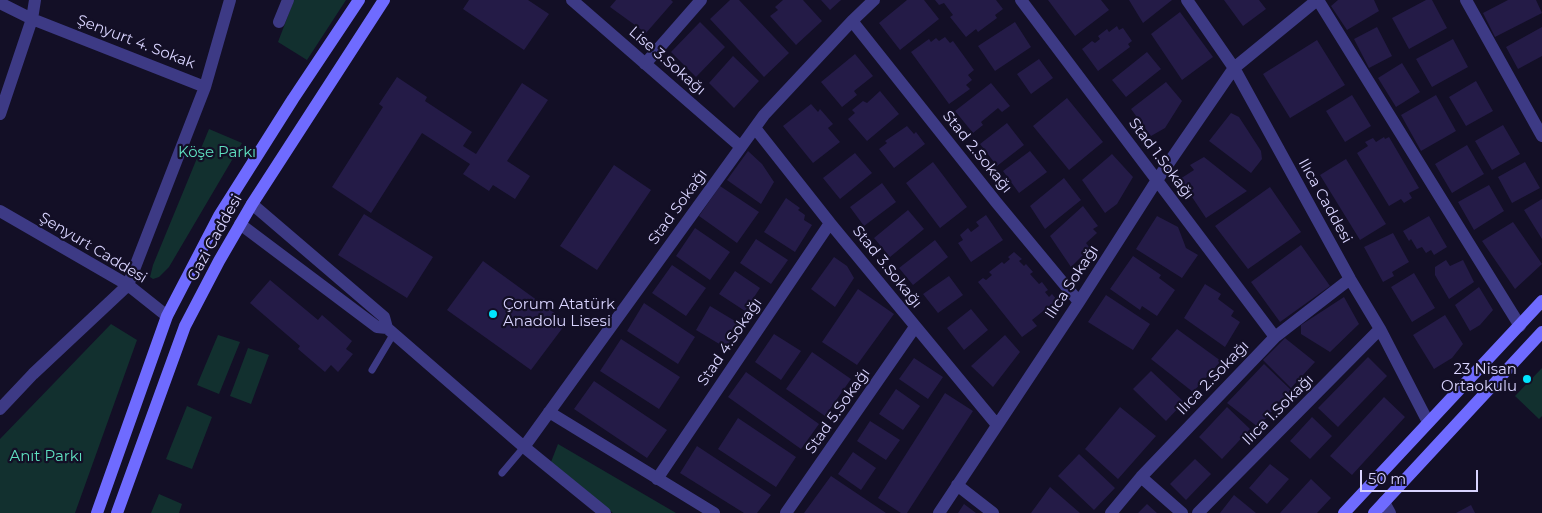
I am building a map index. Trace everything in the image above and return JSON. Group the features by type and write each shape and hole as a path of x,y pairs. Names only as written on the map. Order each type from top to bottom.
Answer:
{"street":[{"path":"0,114 32,19 35,0"},
{"path":"0,409 33,374 128,285 205,87 230,0"},
{"path":"279,22 288,0"},
{"name":"Gazi Caddesi","path":"97,513 167,316 234,192 359,0"},
{"name":"Gazi Caddesi","path":"117,513 186,326 252,204 384,0"},
{"path":"645,64 701,0"},
{"name":"Stad Sokağı","path":"524,447 764,115 874,0"},
{"name":"Stad 1.Sokağı","path":"1021,0 1275,337"},
{"name":"Ilıca Caddesi","path":"1186,0 1234,68 1350,280 1380,329 1428,422"},
{"path":"1318,0 1520,326"},
{"name":"Ilıca Sokağı","path":"939,513 1079,302 1157,180 1234,68 1318,0"},
{"path":"1466,0 1542,136"},
{"name":"Şenyurt 4. Sokak","path":"0,3 32,19 205,87"},
{"name":"Lise 3.Sokağı","path":"580,3 645,64 741,147"},
{"name":"Stad 2.Sokağı","path":"852,21 996,202 1079,302"},
{"name":"Stad 3.Sokağı","path":"755,128 830,224 997,425"},
{"path":"234,192 252,204 384,317 390,331 524,447 604,513"},
{"name":"Şenyurt Caddesi","path":"0,211 128,285 167,316"},
{"path":"221,214 240,224 377,328 390,331"},
{"name":"Stad 4.Sokağı","path":"657,479 830,224"},
{"name":"Ilıca 2.Sokağı","path":"1111,513 1141,477 1275,337 1350,280"},
{"path":"1344,513 1542,301"},
{"path":"167,316 186,326"},
{"name":"Stad 5.Sokağı","path":"786,513 915,327"},
{"name":"Ilıca 1.Sokağı","path":"1198,513 1380,329"},
{"path":"1374,513 1387,507 1542,332"},
{"path":"0,395 33,374"},
{"path":"549,412 714,513"},
{"path":"1141,477 1182,513"},
{"path":"957,485 993,513"}],"lane":[{"path":"372,370 390,331"},
{"path":"502,473 524,447"}],"green space":[{"path":"294,0 346,0 307,60 278,42"},
{"name":"Köşe Parkı","path":"209,129 242,143 169,267 159,277 153,279 150,277 153,265"},
{"name":"Anıt Parkı","path":"111,324 137,340 75,513 0,513 0,439"},
{"path":"218,335 240,342 219,394 197,385"},
{"path":"248,348 269,355 251,404 230,396"},
{"path":"1542,368 1542,416 1539,419 1515,396"},
{"path":"187,406 212,417 192,469 166,459"},
{"path":"558,444 676,513 613,513 551,462"},
{"path":"159,494 182,504 179,513 151,513"}],"building":[{"path":"469,0 528,0 549,14 524,50 463,9"},
{"path":"616,0 671,0 673,2 646,33 610,7"},
{"path":"730,0 739,0 789,53 764,77 710,19"},
{"path":"783,0 803,0 822,21 796,45 770,16 778,10 775,7"},
{"path":"821,0 841,0 830,10"},
{"path":"907,0 924,0 939,19 900,50 879,23"},
{"path":"935,0 996,0 1003,9 995,15 997,18 978,32 976,29 966,37 950,17 953,15 944,3 939,5"},
{"path":"1048,0 1101,0 1109,10 1075,36"},
{"path":"1129,0 1172,0 1143,23"},
{"path":"1224,0 1259,0 1266,9 1243,26"},
{"path":"1338,0 1374,0 1379,11 1347,30 1331,6"},
{"path":"1426,0 1432,0 1447,28 1409,49 1392,18"},
{"path":"1508,0 1536,0 1542,13 1495,37 1483,13"},
{"path":"1180,12 1213,57 1182,80 1151,34"},
{"path":"700,22 725,47 696,77 671,52"},
{"path":"1015,22 1031,47 995,71 978,46"},
{"path":"1117,26 1119,30 1123,28 1132,41 1128,44 1130,47 1098,71 1082,49 1092,41 1095,43 1100,39 1098,36 1107,29 1109,32"},
{"path":"1377,27 1392,56 1369,68 1354,39"},
{"path":"1542,27 1542,56 1518,69 1506,47"},
{"path":"945,37 950,43 953,41 974,70 968,75 972,80 966,85 970,89 949,104 911,52 929,39 931,42 936,38 939,41"},
{"path":"1453,39 1468,67 1432,87 1416,59"},
{"path":"1317,40 1345,85 1290,118 1263,74"},
{"path":"1147,52 1161,69 1126,97 1112,80"},
{"path":"855,54 873,76 854,91 857,95 842,107 821,82"},
{"path":"733,56 759,81 734,108 709,83"},
{"path":"1039,59 1053,78 1031,94 1017,74"},
{"path":"1402,63 1420,92 1396,107 1378,78"},
{"path":"397,77 427,97 425,101 472,132 463,146 476,154 522,83 548,100 507,161 530,176 515,199 493,185 489,191 463,174 470,164 422,133 371,213 332,187 383,107 379,104"},
{"path":"1476,81 1493,111 1466,126 1449,97"},
{"path":"1166,82 1182,101 1165,128 1151,136 1131,109"},
{"path":"991,83 1010,106 1002,112 998,108 981,122 983,125 973,133 955,111"},
{"path":"880,91 899,114 867,141 848,119 855,113 852,110 863,101 867,103"},
{"path":"1352,95 1371,126 1345,142 1326,111"},
{"path":"1436,95 1456,131 1421,151 1401,115"},
{"path":"1067,98 1103,142 1069,170 1033,126"},
{"path":"811,104 818,112 820,109 833,124 828,128 840,142 813,163 783,126"},
{"path":"1231,113 1239,117 1261,151 1262,159 1251,173 1209,141"},
{"path":"1007,123 1024,145 997,166 980,144"},
{"path":"1503,125 1520,154 1492,170 1475,141"},
{"path":"907,126 914,134 916,132 925,144 894,168 879,149 887,143 885,141"},
{"path":"1384,137 1385,139 1389,137 1419,188 1409,193 1412,198 1404,203 1401,199 1389,206 1357,153 1368,146 1365,142 1373,138 1376,142"},
{"path":"1467,145 1484,174 1452,193 1435,164"},
{"path":"748,151 762,164 774,182 761,204 727,180"},
{"path":"1030,151 1047,172 1019,193 1003,171"},
{"path":"855,153 872,173 840,199 823,178"},
{"path":"1112,154 1133,177 1117,204 1105,213 1082,180"},
{"path":"1204,157 1247,191 1206,218 1180,179 1194,170 1190,165"},
{"path":"1346,159 1386,224 1360,240 1320,175"},
{"path":"933,162 967,207 940,228 906,183"},
{"path":"1525,162 1540,188 1512,203 1498,177"},
{"path":"614,165 651,190 597,270 560,246"},
{"path":"1064,178 1081,200 1045,229 1030,206"},
{"path":"882,183 896,202 864,226 850,207"},
{"path":"1489,185 1504,211 1474,230 1458,202"},
{"path":"720,186 759,212 737,243 699,216"},
{"path":"1270,187 1301,232 1248,269 1215,226"},
{"path":"786,198 800,208 798,210 805,215 804,220 812,225 795,252 764,232"},
{"path":"1542,199 1542,239 1524,210"},
{"path":"1083,206 1098,226 1093,229 1097,233 1086,243 1090,248 1071,267 1050,236"},
{"path":"908,210 924,229 890,257 874,238"},
{"path":"364,214 433,257 407,298 338,255"},
{"path":"986,215 1003,240 971,262 958,243 963,240 960,235 968,228 971,232 979,226 976,222"},
{"path":"1157,216 1178,227 1186,248 1198,255 1182,278 1136,249"},
{"path":"1429,216 1447,247 1434,255 1431,250 1426,253 1422,247 1417,249 1403,231"},
{"path":"1513,222 1542,264 1515,289 1482,241"},
{"path":"695,228 730,252 710,280 676,256"},
{"path":"1393,233 1409,262 1392,272 1394,276 1383,282 1364,247"},
{"path":"756,239 788,260 771,284 740,263"},
{"path":"935,240 948,257 913,285 899,268"},
{"path":"1301,245 1330,286 1280,322 1251,282"},
{"path":"1014,252 1022,259 1019,261 1024,266 1026,264 1033,272 1030,274 1039,284 1042,282 1048,290 1045,292 1049,297 1052,294 1057,300 1032,320 1037,326 1022,337 978,282 983,278 986,280 992,275 989,272 1002,262 1004,264"},
{"path":"1133,256 1161,275 1159,278 1175,290 1157,316 1142,306 1140,310 1110,289"},
{"path":"834,257 847,266 854,278 835,307 811,289"},
{"path":"1446,260 1450,266 1463,260 1474,282 1449,299 1435,275 1435,267"},
{"path":"483,261 567,322 531,370 447,310"},
{"path":"672,265 706,288 686,316 652,293"},
{"path":"735,271 760,288 745,311 719,294"},
{"path":"1414,273 1435,308 1412,322 1391,287"},
{"path":"949,276 963,295 938,313 923,294"},
{"path":"270,280 318,320 322,315 352,341 346,349 353,354 338,372 331,365 325,372 298,349 300,346 250,303"},
{"path":"1205,284 1221,294 1218,299 1234,311 1231,316 1240,322 1225,347 1184,318"},
{"path":"1479,287 1493,310 1480,325 1470,331 1455,305"},
{"path":"858,289 894,314 857,365 822,342"},
{"path":"1106,295 1150,324 1133,350 1088,322"},
{"path":"1344,297 1359,324 1330,352 1301,334 1301,325"},
{"path":"644,303 695,337 678,364 627,331"},
{"path":"710,306 740,324 726,348 696,330"},
{"path":"971,309 988,330 964,350 947,328"},
{"path":"1445,315 1463,344 1452,358 1434,369 1413,335"},
{"path":"1177,329 1221,361 1193,392 1151,359"},
{"path":"774,334 801,351 781,380 755,362"},
{"path":"1005,335 1020,352 993,387 971,366"},
{"path":"1285,338 1315,362 1291,388 1263,360"},
{"path":"621,339 680,377 659,409 600,371"},
{"path":"812,352 851,379 825,416 786,389"},
{"path":"1368,357 1387,376 1338,427 1318,408"},
{"path":"914,358 943,377 928,399 899,379"},
{"path":"1264,364 1291,390 1258,427 1227,403"},
{"path":"1151,371 1184,402 1166,421 1133,389"},
{"path":"746,372 819,424 801,449 728,397"},
{"path":"594,381 667,430 647,458 574,409"},
{"path":"896,389 920,406 903,430 879,414"},
{"path":"945,393 973,411 907,513 901,513 878,498"},
{"path":"1384,397 1405,417 1352,475 1330,456"},
{"path":"1120,407 1156,436 1118,479 1085,449"},
{"path":"1227,407 1250,429 1222,459 1199,437"},
{"path":"1312,417 1332,436 1310,459 1290,441"},
{"path":"738,418 796,457 776,487 718,449"},
{"path":"870,421 900,440 886,460 857,441"},
{"path":"697,446 771,495 757,513 744,513 680,473"},
{"path":"853,452 876,468 861,490 838,474"},
{"path":"1079,454 1115,488 1094,510 1058,476"},
{"path":"1195,459 1211,474 1186,500 1170,484"},
{"path":"1270,464 1289,479 1267,504 1249,488"},
{"path":"831,476 886,513 804,513"},
{"path":"1311,479 1331,498 1317,513 1280,513"},
{"path":"1050,487 1080,513 1031,513"},
{"path":"1234,495 1256,513 1220,513"},
{"path":"964,504 976,513 958,513"},
{"path":"1147,504 1157,513 1138,513"},
{"path":"1471,505 1475,513 1456,513"}],"place":[{"name":"Çorum Atatürk Anadolu Lisesi","path":"493,314"},
{"name":"23 Nisan Ortaokulu","path":"1527,379"}]}
